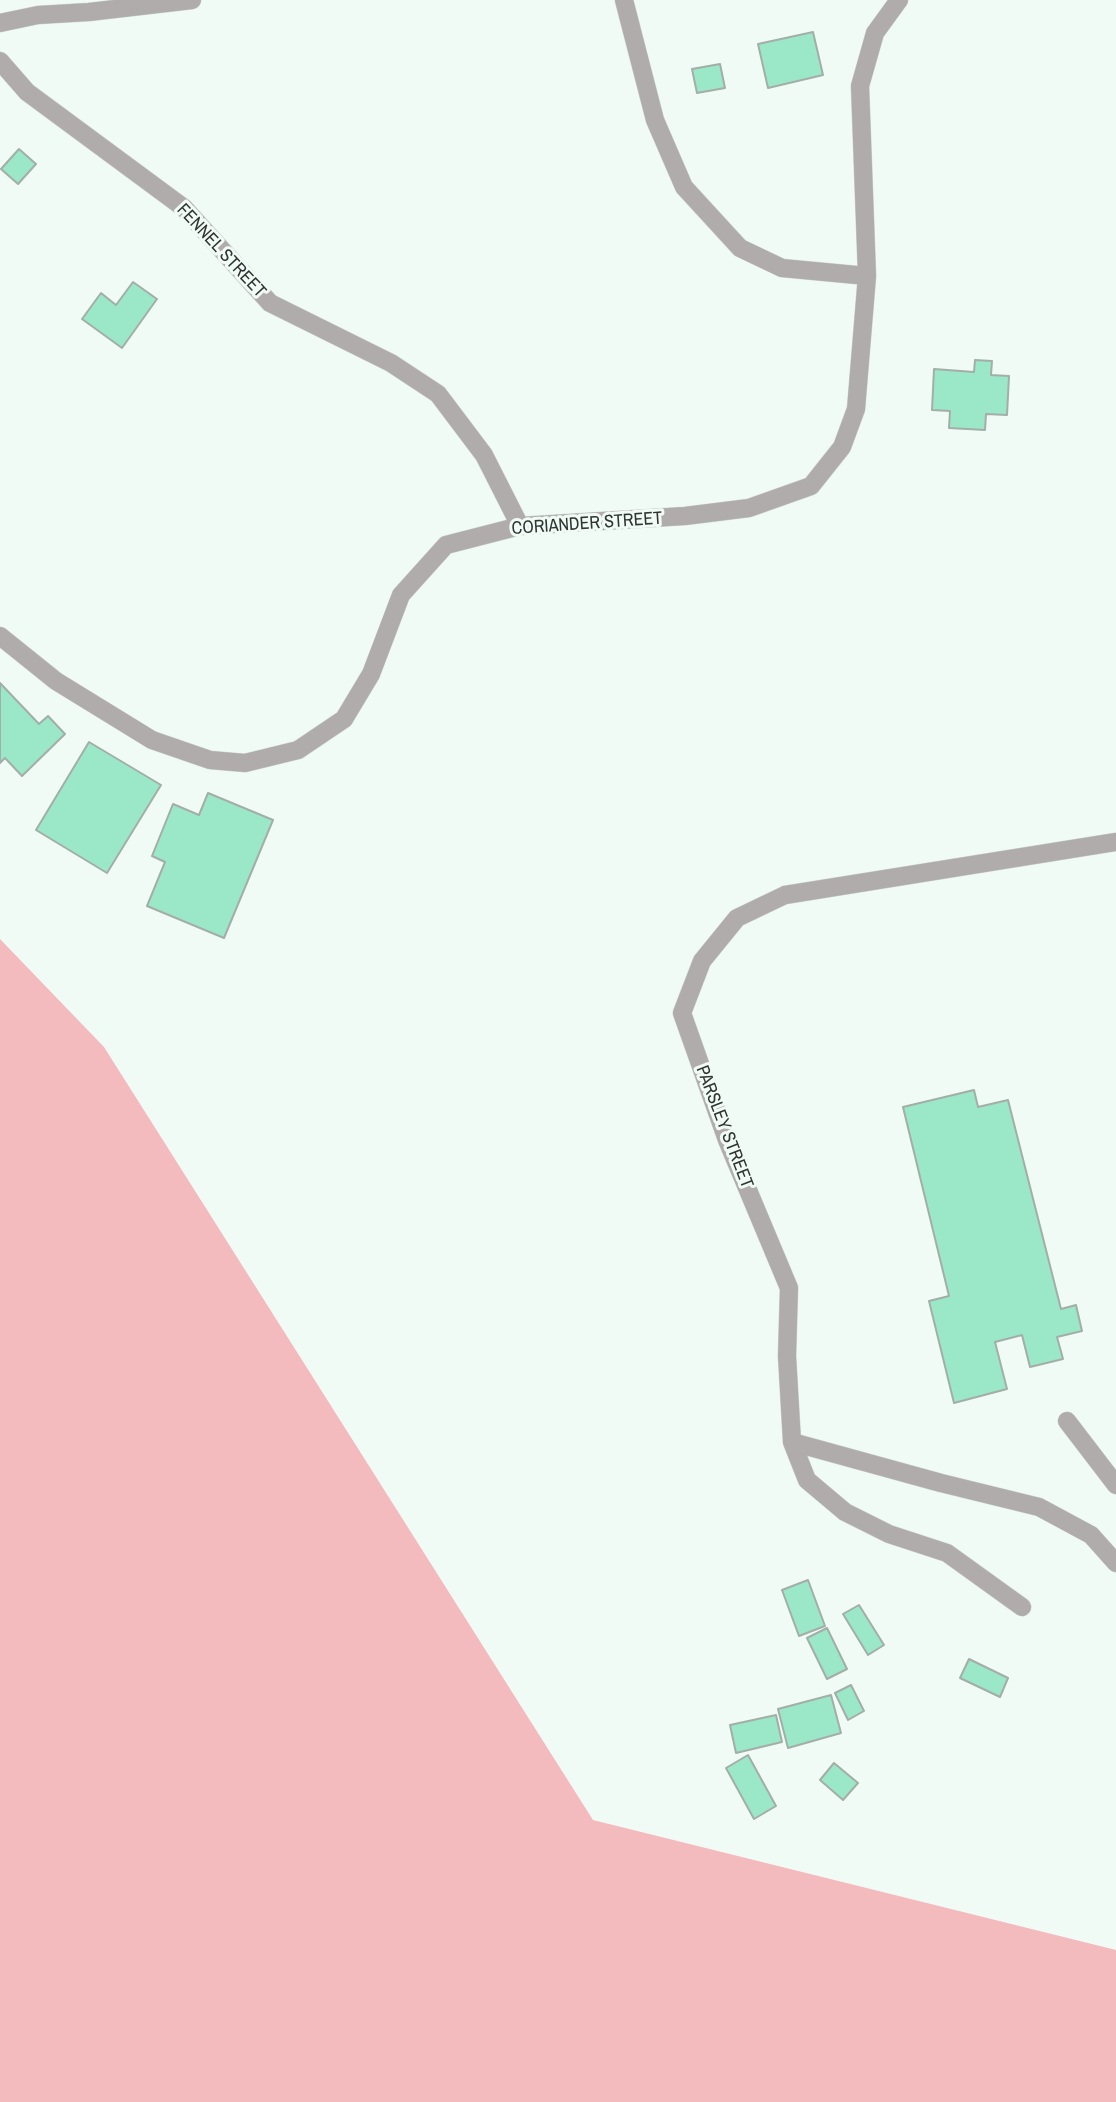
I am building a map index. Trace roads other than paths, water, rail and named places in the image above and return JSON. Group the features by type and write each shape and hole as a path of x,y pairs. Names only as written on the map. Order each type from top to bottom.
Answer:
{"street":[{"path":"0,23 38,15 192,0"},
{"path":"624,0 655,120 684,187 740,248 782,268 867,276"},
{"name":"CORIANDER STREET","path":"0,636 56,681 152,740 210,761 245,763 298,750 344,719 371,674 401,596 446,545 520,526 685,516 750,508 811,486 842,447 856,409 867,276 860,86 875,33 899,0"},
{"name":"FENNEL STREET","path":"0,61 27,92 184,208 270,303 391,363 438,394 484,455 520,526"},
{"name":"PARSLEY STREET","path":"1023,1607 947,1553 889,1534 845,1512 807,1480 792,1442 787,1356 789,1288 727,1140 682,1013 702,961 737,918 785,895 1116,842"},
{"path":"1067,1421 1116,1485"},
{"path":"792,1442 1039,1507 1091,1535 1116,1563"}]}
